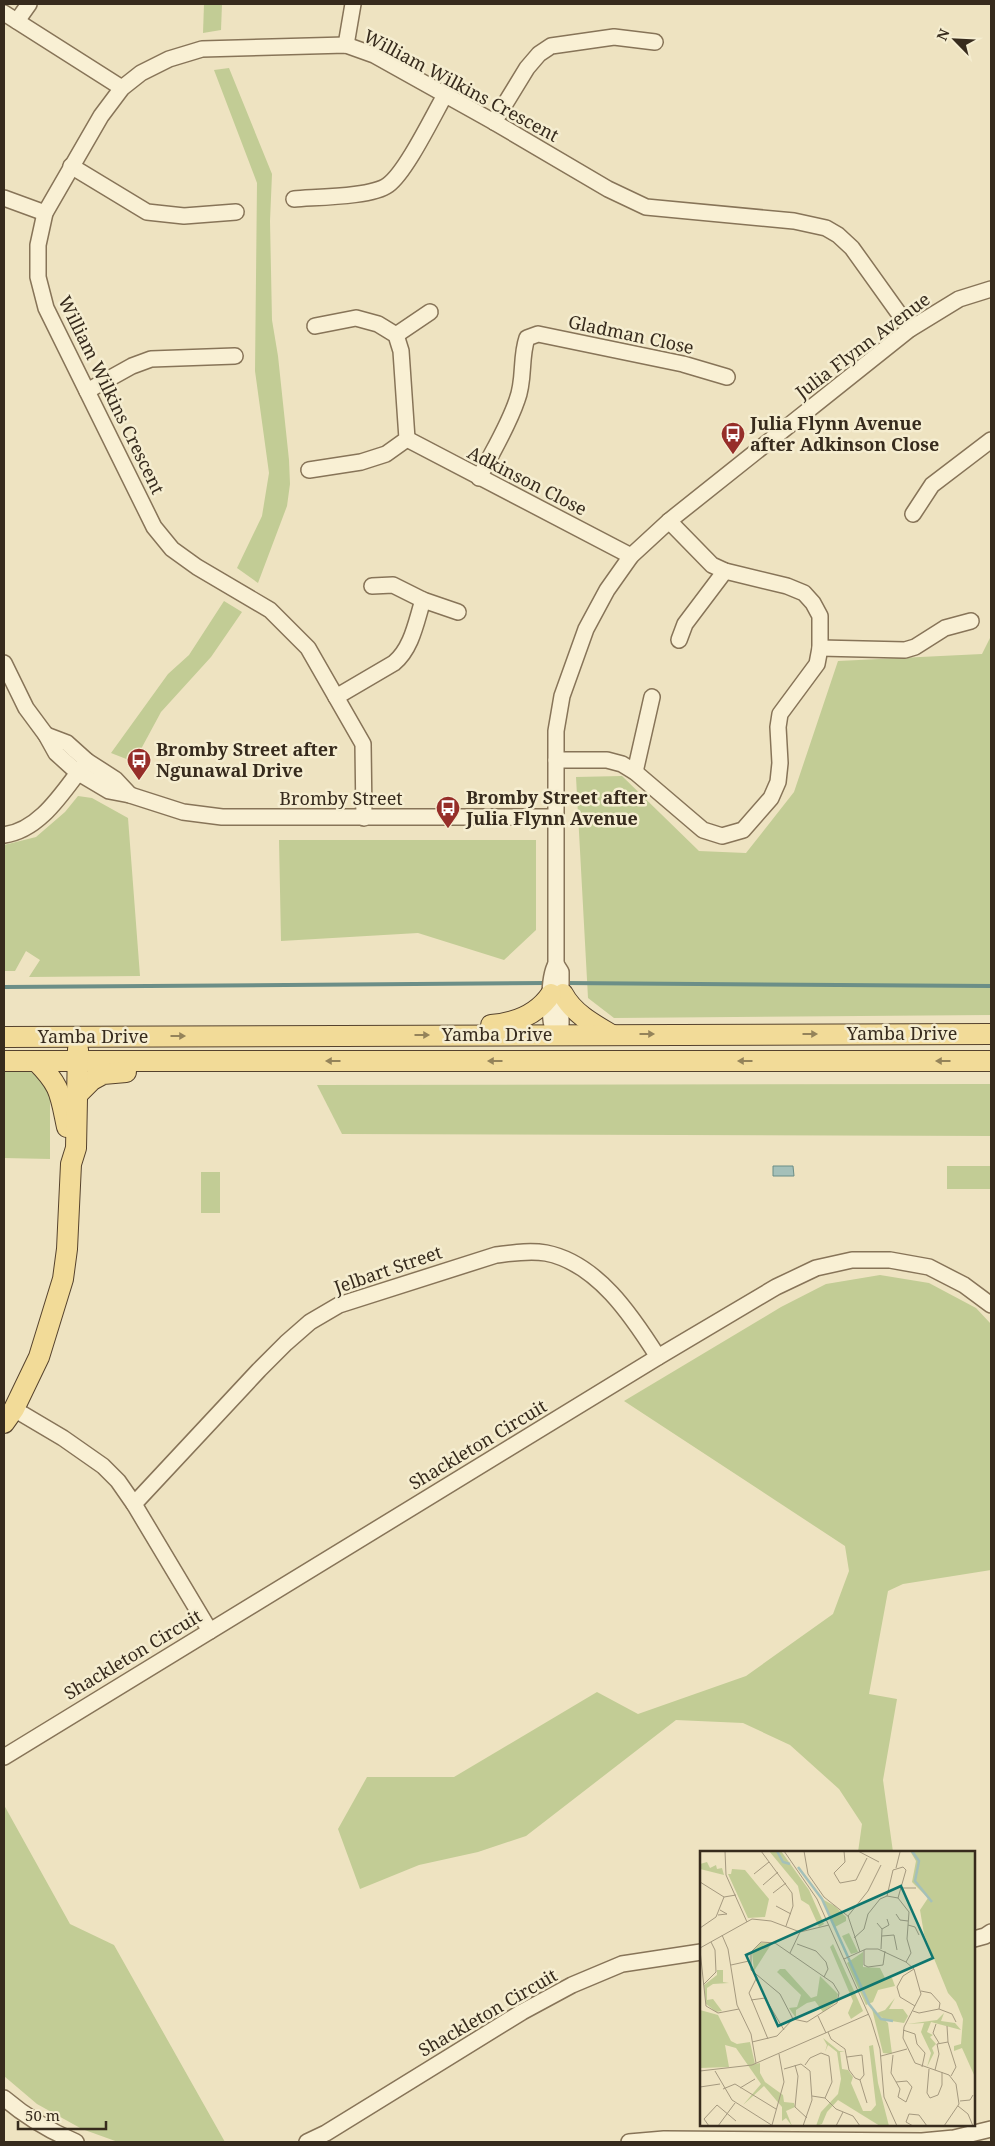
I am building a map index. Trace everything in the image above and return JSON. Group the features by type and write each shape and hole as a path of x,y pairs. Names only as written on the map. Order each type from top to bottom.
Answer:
{"main road":[{"path":"459,1035 485,1025 509,1024 524,1018 557,994 579,1014 612,1034"},
{"name":"Yamba Drive","path":"4,1037 459,1035 558,1037 612,1034 991,1034"},
{"path":"9,1416 39,1357 63,1279 67,1249 71,1164 76,1148 79,1092 74,1061 73,1037"},
{"path":"532,1061 548,1052 558,1037 573,1051 611,1052 649,1061"},
{"name":"Yamba Drive","path":"4,1061 991,1061"},
{"path":"36,1061 54,1080 60,1093 67,1127"},
{"path":"71,1164 67,1147 67,1127 74,1061"},
{"path":"79,1092 92,1080 103,1074 141,1070 164,1061"}],"street":[{"path":"17,21 29,4"},
{"path":"346,45 353,4"},
{"path":"4,13 122,88"},
{"path":"494,122 527,68 539,54 551,46 614,37 655,42"},
{"name":"William Wilkins Crescent","path":"364,818 363,744 308,648 270,610 197,567 172,548 154,527 46,308 38,277 38,246 44,213 101,116 122,88 141,73 169,59 202,49 346,45 374,55 494,122 608,190 646,207 794,221 826,228 838,235 852,248 910,329"},
{"path":"294,200 371,192 387,186 399,175 445,95"},
{"path":"71,166 147,212 184,216 236,212"},
{"path":"4,198 44,213"},
{"name":"Julia Flynn Avenue","path":"558,1037 551,1021 561,972 556,964 556,731 560,705 573,662 586,629 606,590 631,556 669,521 910,329 959,299 991,289"},
{"path":"396,335 430,312"},
{"path":"309,470 361,462 386,454 407,439 401,351 396,335 378,324 356,318 315,326"},
{"name":"Gladman Close","path":"479,478 517,401 522,382 525,333 538,334 683,364 727,377"},
{"path":"87,391 132,366 151,359 235,356"},
{"name":"Adkinson Close","path":"407,439 631,556"},
{"path":"913,514 932,485 991,440"},
{"path":"556,760 607,760 622,764 635,772 702,830 722,836 743,830 771,798 778,782 780,763 778,727 780,714 817,664 820,648 820,616 813,603 804,593 787,586 724,571 712,565 669,521"},
{"path":"679,640 685,624 724,571"},
{"path":"372,586 393,585 423,600 458,612"},
{"path":"336,697 394,664 401,657 408,648 423,600"},
{"path":"820,648 904,650 915,647 945,628 970,621"},
{"name":"Bromby Street","path":"4,664 26,708 46,735 56,753 133,796 183,812 222,817 556,817"},
{"path":"635,772 652,697"},
{"path":"4,835 30,826 45,812 82,766"},
{"name":"Jelbart Street","path":"134,1504 286,1342 310,1322 338,1305 496,1255 520,1252 545,1253 566,1260 587,1272 611,1294 636,1322 658,1357"},
{"name":"Shackleton Circuit","path":"4,1757 658,1357 776,1287 816,1268 852,1260 890,1260 929,1267 964,1285 991,1305"},
{"path":"9,1416 63,1438 103,1466 118,1481 134,1504 210,1631"},
{"name":"Shackleton Circuit","path":"307,2142 326,2133 522,2012 572,1985 622,1964 700,1952"},
{"path":"4,2098 56,2134 76,2142"},
{"path":"629,2142 664,2139 922,2140 954,2138 991,2129"}],"green space":[{"path":"204,4 222,4 221,30 203,33"},
{"path":"229,68 272,174 270,221 272,320 278,356 289,460 290,484 287,506 258,583 237,568 262,516 269,473 255,371 257,183 214,70"},
{"path":"224,601 242,612 211,657 161,712 134,762 111,753 168,674 189,655"},
{"path":"991,636 991,1015 614,1018 588,998 576,777 622,776 699,851 746,853 794,792 838,661 982,654"},
{"path":"78,796 92,798 128,818 140,976 29,977 40,960 26,951 15,971 4,971 4,845 36,837 65,812"},
{"path":"279,840 536,840 536,930 504,960 418,933 281,941"},
{"path":"28,1070 50,1086 50,1159 4,1158 4,1071"},
{"path":"991,1084 991,1136 342,1134 317,1085"},
{"path":"947,1166 991,1166 991,1189 947,1189"},
{"path":"201,1172 220,1172 220,1213 201,1213"},
{"path":"880,1275 929,1283 976,1308 991,1324 991,1570 903,1584 888,1591 869,1694 897,1699 883,1780 893,1851 858,1851 862,1824 839,1789 790,1745 743,1723 676,1720 526,1836 478,1852 419,1865 360,1889 338,1829 367,1777 454,1777 597,1692 638,1714 746,1676 833,1614 849,1571 845,1546 624,1401 781,1307 826,1284"},
{"path":"4,1805 70,1924 114,1945 225,2142 118,2142 82,2129 37,2104 4,2076"}],"water":[{"path":"773,1166 793,1166 794,1176 773,1176"}],"waterway":[{"path":"4,987 547,983"},
{"path":"564,983 991,986"}],"place":[{"name":"Julia Flynn Avenue after Adkinson Close","path":"733,455"},
{"name":"Bromby Street after Ngunawal Drive","path":"139,781"},
{"name":"Bromby Street after Julia Flynn Avenue","path":"448,829"}]}
